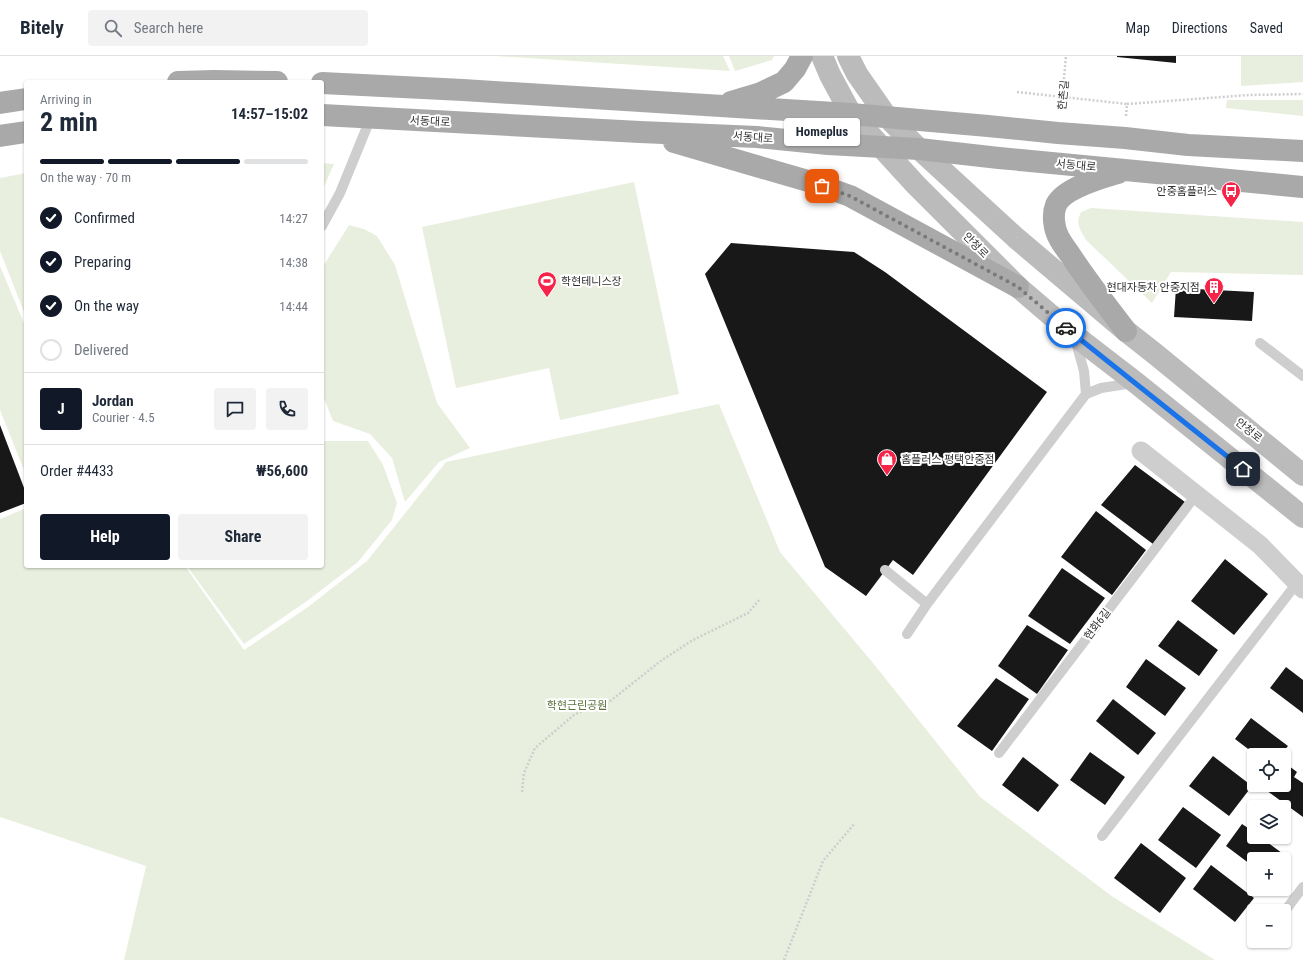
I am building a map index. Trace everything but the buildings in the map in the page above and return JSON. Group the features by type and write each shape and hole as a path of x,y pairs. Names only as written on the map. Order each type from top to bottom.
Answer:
{"main road":[{"path":"719,106 761,93 784,82 795,69 802,56"},
{"path":"324,83 463,90 851,114 1188,145 1303,151"},
{"path":"0,103 24,99"},
{"name":"서동대로","path":"324,115 756,137 828,144 919,148 999,158 1303,187"},
{"path":"0,136 24,132"},
{"path":"640,132 808,180 850,196 1018,287"},
{"path":"1126,331 1079,269 1059,237 1055,225 1054,215 1056,204 1077,188 1091,181 1129,170"}],"street":[{"name":"안청로","path":"822,56 830,76 851,114 916,185 1018,287 1074,335 1303,517"},
{"name":"안청로","path":"848,56 857,74 887,118 1016,238 1126,331 1303,475"},
{"path":"879,146 887,118"},
{"path":"1141,451 1260,545 1300,586"}],"lane":[{"path":"324,222 340,193 371,117"},
{"path":"1074,335 1084,371 1086,394"},
{"path":"1260,343 1303,376"},
{"path":"907,634 927,604 1086,394 1101,388 1135,382"},
{"name":"현화6길","path":"999,753 1196,495"},
{"path":"885,570 927,604"},
{"path":"1102,836 1300,586"},
{"path":"1290,904 1303,887"}],"path":[{"name":"한촌길","path":"1058,133 1063,98 1066,56"},
{"path":"1017,92 1127,104 1249,95 1303,94"},
{"path":"1125,138 1127,104"},
{"path":"522,792 524,773 535,748 575,714 609,702 662,660 694,640 748,613 759,600"},
{"path":"784,960 823,861 855,823"}],"green space":[{"path":"496,56 723,56 730,71"},
{"path":"729,56 774,56 772,60 735,71"},
{"path":"1241,56 1303,56 1303,82 1241,86"},
{"path":"1227,100 1303,100 1303,116 1226,108"},
{"path":"324,163 334,164 324,186"},
{"path":"24,173 24,312 0,251 0,178"},
{"name":"학현테니스장","path":"634,182 679,394 560,420 549,368 456,388 422,227"},
{"path":"1091,208 1303,222 1303,275 1171,272 1152,303 1086,240 1079,226 1078,220 1081,212"},
{"path":"349,225 364,229 377,236 395,265 437,403 470,448 439,462 405,502 392,458 370,434 333,421 324,398 324,265"},
{"path":"0,266 24,323 24,470 0,410"},
{"name":"학현근린공원","path":"719,404 780,552 873,663 980,797 1113,897 1215,960 124,960 146,866 0,817 0,519 24,509 24,568 186,568 244,650 308,607 367,561 446,462"},
{"path":"324,441 368,441 383,465 397,503 392,520 358,562 307,601 244,644 188,568 324,568"}],"way so far":[{"path":"822,186 850,196 1018,287 1066,328"}],"place":[{"name":"Homeplus","path":"822,186"},
{"name":"안중홈플러스","path":"1231,208"},
{"name":"학현테니스장","path":"547,298"},
{"name":"현대자동차 안중지점","path":"1214,304"},
{"name":"홈플러스 평택안중점","path":"887,476"}],"route":[{"path":"1066,328 1243,469"}]}
